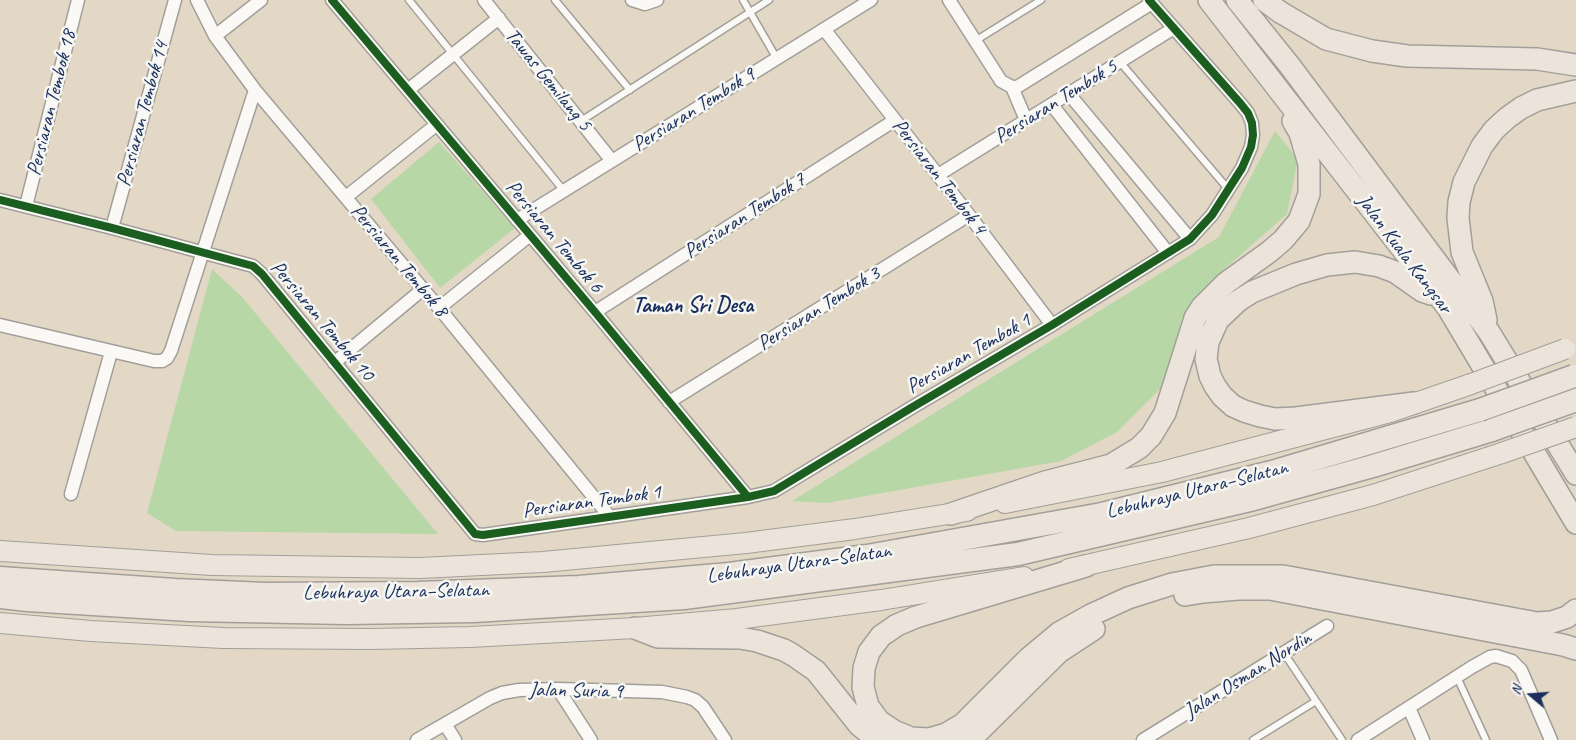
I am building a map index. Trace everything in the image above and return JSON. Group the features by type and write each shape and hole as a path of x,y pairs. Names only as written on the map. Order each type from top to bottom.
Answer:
{"highway":[{"name":"Jalan Kuala Kangsar","path":"1210,0 1448,308 1576,523"},
{"name":"Jalan Kuala Kangsar","path":"1237,0 1290,66 1489,332 1575,472"},
{"path":"1264,0 1280,12 1326,39 1372,51 1407,56 1536,59 1576,65"},
{"path":"951,514 1046,482 1111,465 1139,448 1151,436 1165,413 1195,318 1202,307 1226,283 1270,252 1283,240 1299,221 1305,207 1309,194 1309,164 1300,133 1274,84"},
{"path":"1489,332 1482,301 1462,252 1458,218 1459,202 1464,182 1482,146 1494,130 1507,118 1537,100 1576,91"},
{"path":"1414,403 1296,418 1275,419 1260,416 1233,406 1215,386 1210,376 1206,359 1208,342 1218,320 1238,301 1252,292 1296,274 1327,265 1355,262 1379,266 1395,272 1422,291 1438,297"},
{"name":"Lebuhraya Utara–Selatan","path":"0,578 265,594 418,594 589,586 729,574 867,556 1102,514 1272,472 1480,410 1575,376"},
{"name":"Lebuhraya Utara–Selatan","path":"0,597 190,610 346,613 474,611 684,598 1018,554 1254,499 1492,430 1576,400"},
{"path":"1086,566 916,617 897,625 881,636 869,652 864,668 862,687 868,706 879,721 894,732 911,738 929,739 946,734 963,724 1030,658 1059,633 1091,615 1128,598 1172,584 1214,576 1283,576 1538,623 1552,622 1567,617 1576,610"},
{"path":"967,740 1059,652 1087,632 1126,613 1164,600 1203,592 1270,589 1576,649"},
{"path":"635,628 658,638 740,638 757,641 793,655 816,671 859,724 877,740"}],"main road":[{"path":"0,550 212,565 420,568 542,562 746,544 951,514 1162,472 1390,412 1570,348"},
{"path":"0,623 91,631 223,638 351,639 470,637 635,628 737,619 881,600 1086,566 1249,528 1364,497 1576,428"}],"street":[{"name":"Persiaran Tembok 18","path":"26,206 78,0"},
{"name":"Persiaran Tembok 14","path":"112,228 174,0"},
{"name":"Persiaran Tembok 8","path":"196,0 215,36 255,90 439,308 610,517"},
{"path":"215,36 261,0"},
{"name":"Persiaran Tembok 6","path":"332,0 595,312 748,498"},
{"name":"Tawas Gemilang 5","path":"484,0 612,161"},
{"path":"632,0 645,4 657,0"},
{"name":"Persiaran Tembok 9","path":"518,220 871,0"},
{"path":"949,0 1001,81 1012,87 1017,87 1151,1"},
{"name":"Persiaran Tembok 1","path":"472,532 483,535 748,498 774,491 1052,325 1190,239 1212,215 1242,168 1251,147 1252,123 1248,113 1240,103 1151,1"},
{"path":"408,90 499,18"},
{"name":"Persiaran Tembok 5","path":"938,176 1174,28"},
{"name":"Persiaran Tembok 4","path":"824,29 1052,325"},
{"path":"1012,87 1026,120"},
{"path":"0,325 159,362 167,358 171,351 255,90"},
{"path":"1069,94 1190,239"},
{"path":"1052,105 1168,253"},
{"name":"Persiaran Tembok 7","path":"595,312 895,120"},
{"path":"346,197 436,125"},
{"name":"Persiaran Tembok 10","path":"0,200 249,264 257,270 472,532"},
{"name":"Persiaran Tembok 3","path":"669,402 969,215"},
{"path":"439,308 530,235"},
{"path":"334,363 423,289"},
{"path":"71,494 111,352"},
{"name":"Jalan Osman Nordin","path":"1143,740 1327,626"},
{"path":"1358,740 1472,667 1490,657 1496,656 1517,664 1521,670 1551,740"},
{"path":"558,689 590,740"},
{"name":"Jalan Suria 9","path":"418,740 502,693 519,690 558,689 662,692 688,697 703,707 725,740"},
{"path":"1409,708 1423,740"},
{"path":"445,724 455,740"}],"lane":[{"path":"409,0 454,53 564,191"},
{"path":"555,0 630,90"},
{"path":"743,0 777,59"},
{"path":"581,121 769,0"},
{"path":"975,41 1041,0"},
{"path":"1120,62 1228,190"},
{"path":"1284,653 1342,740"},
{"path":"1457,677 1486,740"},
{"path":"1253,740 1316,701"}],"green space":[{"path":"1275,131 1298,159 1287,214 1220,273 1182,318 1164,385 1117,432 1061,461 827,503 792,501 1219,237"},
{"path":"439,142 515,228 440,288 371,199"},
{"path":"212,269 242,297 438,534 176,531 147,513"}],"cycle path":[{"path":"332,0 748,497"},
{"path":"0,200 253,266 262,274 475,534 483,535 748,497 774,491 1052,325 1190,239 1212,215 1242,168 1251,147 1252,123 1248,113 1240,103 1149,0"}],"district":[{"name":"Taman Sri Desa","path":"693,306"}]}
